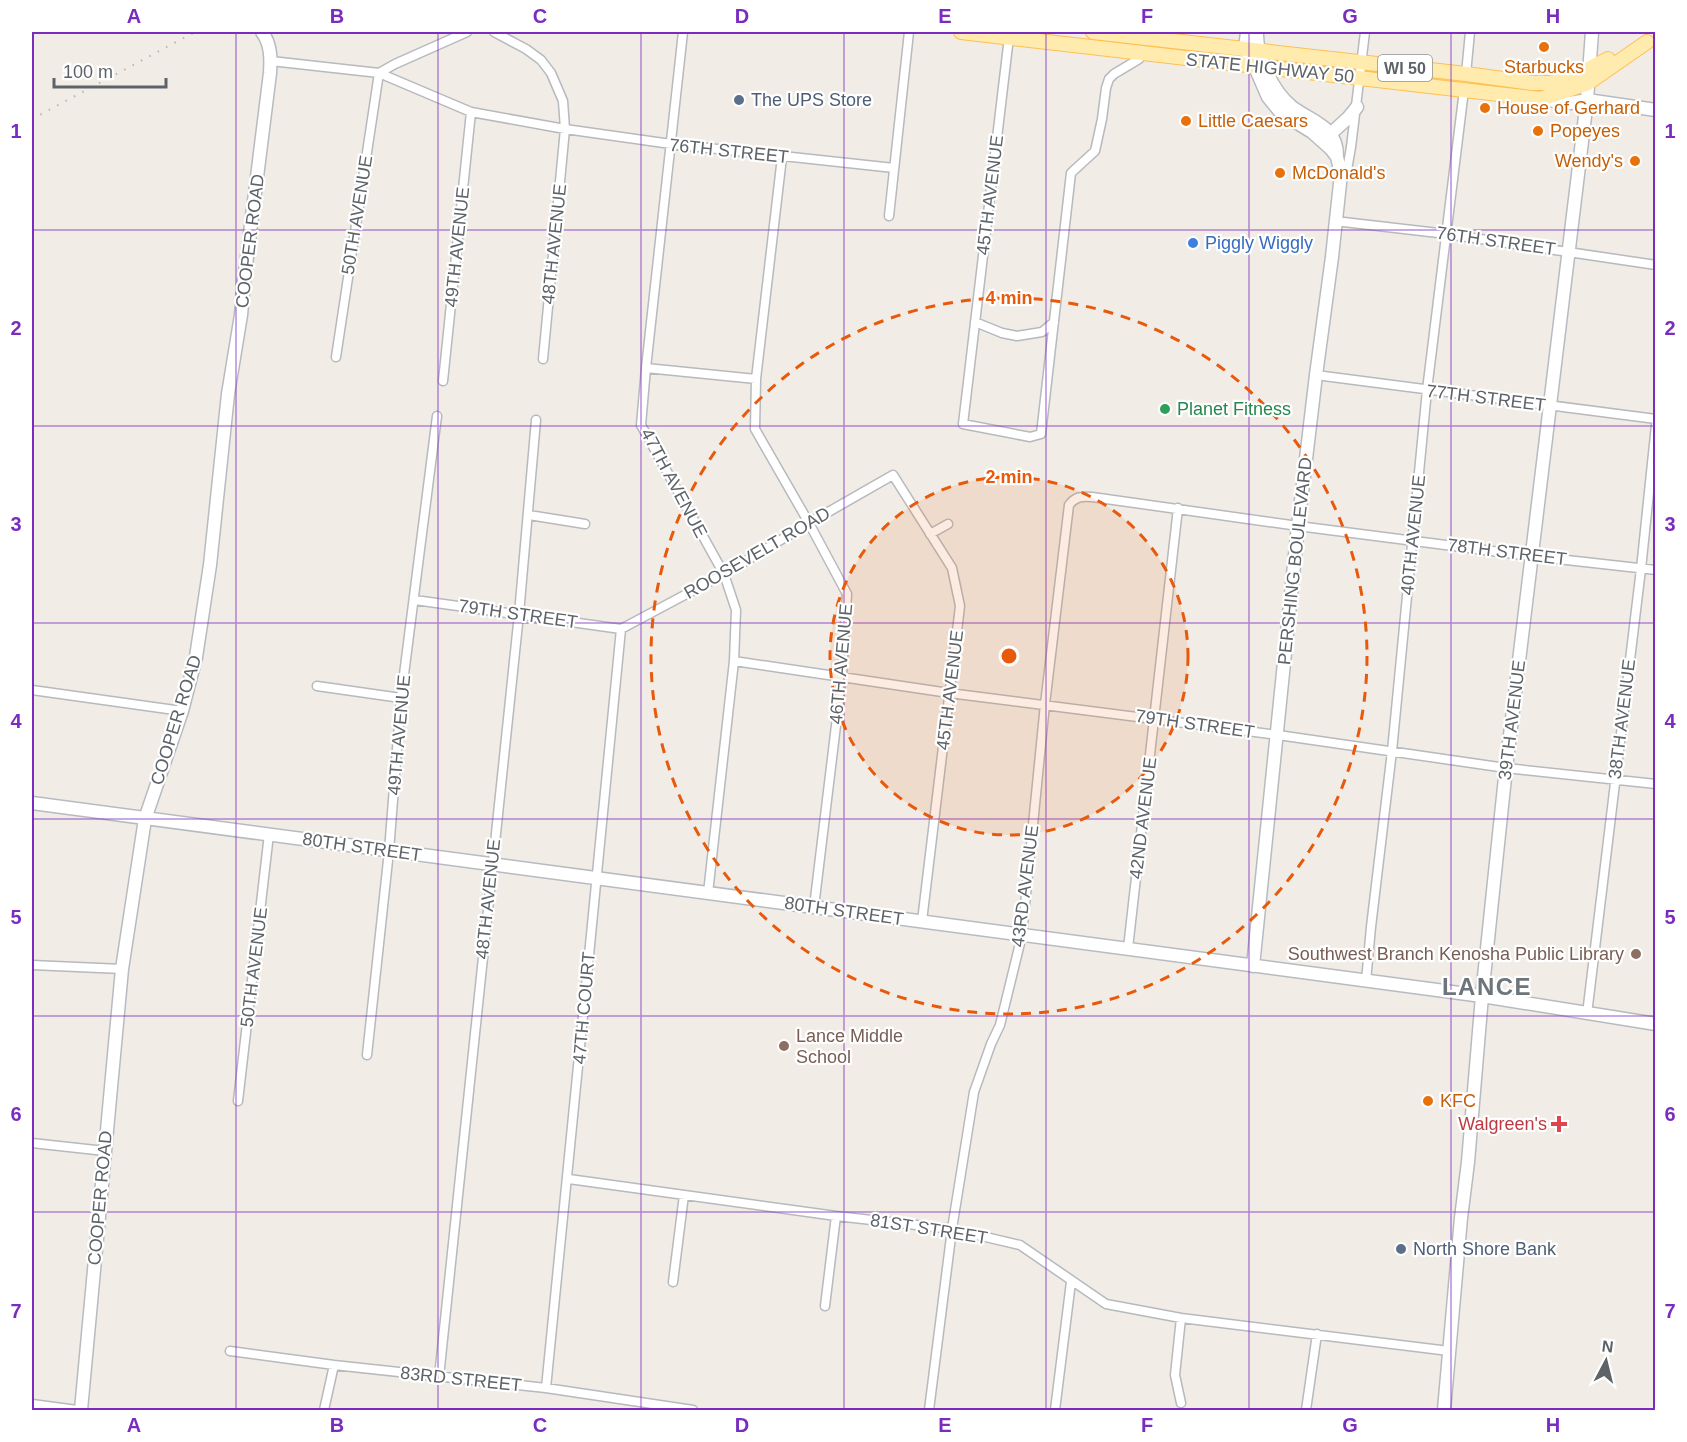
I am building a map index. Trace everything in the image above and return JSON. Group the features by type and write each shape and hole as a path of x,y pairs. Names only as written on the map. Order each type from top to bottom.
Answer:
{"main road":[{"name":"STATE HIGHWAY 50","path":"961,32 1541,99 1571,89 1588,76 1651,39"},
{"name":"STATE HIGHWAY 50","path":"1093,32 1137,34 1532,83 1550,83 1588,76"}],"street":[{"path":"379,73 467,32"},
{"path":"494,32 541,60 551,74 563,101 565,129"},
{"name":"47TH AVENUE","path":"683,32 641,425 724,574 736,610 734,661 708,893"},
{"path":"889,216 909,32"},
{"path":"1245,49 1247,32"},
{"name":"PERSHING BOULEVARD","path":"1253,966 1298,526 1340,183 1337,157 1327,137 1312,132 1284,115 1265,93 1257,32"},
{"path":"1340,183 1347,170 1349,159 1365,32"},
{"path":"1466,74 1470,32"},
{"name":"39TH AVENUE","path":"1444,1410 1482,996 1506,768 1587,100 1592,32"},
{"name":"COOPER ROAD","path":"79,1410 122,969 145,819 182,711 196,657 210,565 228,394 241,315 271,61 266,33"},
{"name":"45TH AVENUE","path":"1009,37 963,424 1030,437 1041,434 1054,322"},
{"name":"PERSHING BOULEVARD","path":"1245,49 1248,58 1261,68"},
{"path":"975,322 1002,333 1017,336 1042,332 1054,322 1071,173 1095,151 1109,79 1139,59"},
{"name":"76TH STREET","path":"271,61 379,73 471,112 565,129 671,144 894,168"},
{"name":"50TH AVENUE","path":"336,357 379,73"},
{"path":"1550,83 1571,89 1587,100"},
{"name":"40TH AVENUE","path":"1366,981 1392,751 1427,390 1464,90"},
{"path":"1541,99 1570,103 1587,100 1656,110"},
{"path":"1327,137 1357,107"},
{"name":"49TH AVENUE","path":"443,381 471,112"},
{"name":"48TH AVENUE","path":"543,358 565,129"},
{"name":"46TH AVENUE","path":"782,157 756,379 755,429 847,594 842,676 814,907"},
{"name":"76TH STREET","path":"1335,221 1448,234 1656,265"},
{"path":"646,368 756,379"},
{"name":"77TH STREET","path":"1316,375 1656,419"},
{"name":"49TH AVENUE","path":"367,1055 389,851 401,698 438,416"},
{"name":"48TH AVENUE","path":"439,1377 519,614 536,420"},
{"name":"38TH AVENUE","path":"1587,1014 1641,569 1656,425"},
{"name":"45TH AVENUE","path":"893,475 952,568 960,606 922,921"},
{"name":"ROOSEVELT ROAD","path":"621,628 724,574 893,475"},
{"name":"78TH STREET","path":"1074,499 1092,496 1298,526 1656,570"},
{"name":"43RD AVENUE","path":"929,1410 952,1229 974,1092 1000,1025 1022,935 1045,704 1069,506 1074,499"},
{"name":"42ND AVENUE","path":"1128,948 1178,508"},
{"path":"529,514 585,524"},
{"path":"930,534 948,524"},
{"name":"79TH STREET","path":"415,600 621,628"},
{"name":"47TH COURT","path":"546,1388 569,1179 595,879 621,628"},
{"name":"79TH STREET","path":"734,661 949,693 1278,735 1506,768 1656,784"},
{"path":"317,686 401,698"},
{"path":"32,690 182,711"},
{"name":"80TH STREET","path":"32,803 1482,996 1656,1024"},
{"name":"50TH AVENUE","path":"238,1101 270,834"},
{"path":"32,965 122,969"},
{"path":"32,1143 105,1151"},
{"name":"81ST STREET","path":"569,1179 836,1216 952,1229 1020,1245 1106,1304 1181,1318 1449,1351"},
{"path":"673,1282 684,1195"},
{"path":"825,1306 836,1216"},
{"path":"1056,1410 1071,1282"},
{"path":"1181,1318 1175,1375 1181,1403"},
{"path":"1306,1410 1317,1334"},
{"name":"83RD STREET","path":"230,1351 334,1365 546,1388 661,1408 693,1410"},
{"path":"324,1410 334,1365"},
{"path":"32,1404 79,1410"}],"railway":[{"path":"32,119 195,32"}],"place":[{"name":"Starbucks","path":"1544,47"},
{"name":"The UPS Store","path":"739,100"},
{"name":"House of Gerhard","path":"1485,108"},
{"name":"Little Caesars","path":"1186,121"},
{"name":"Popeyes","path":"1538,131"},
{"name":"Wendy's","path":"1635,161"},
{"name":"McDonald's","path":"1280,173"},
{"name":"Piggly Wiggly","path":"1193,243"},
{"name":"Planet Fitness","path":"1165,409"},
{"name":"Southwest Branch Kenosha Public Library","path":"1636,954"},
{"name":"Lance Middle School","path":"784,1046"},
{"name":"KFC","path":"1428,1101"},
{"name":"Walgreen's","path":"1559,1124"},
{"name":"North Shore Bank","path":"1401,1249"}],"district":[{"name":"LANCE","path":"1487,986"}]}
